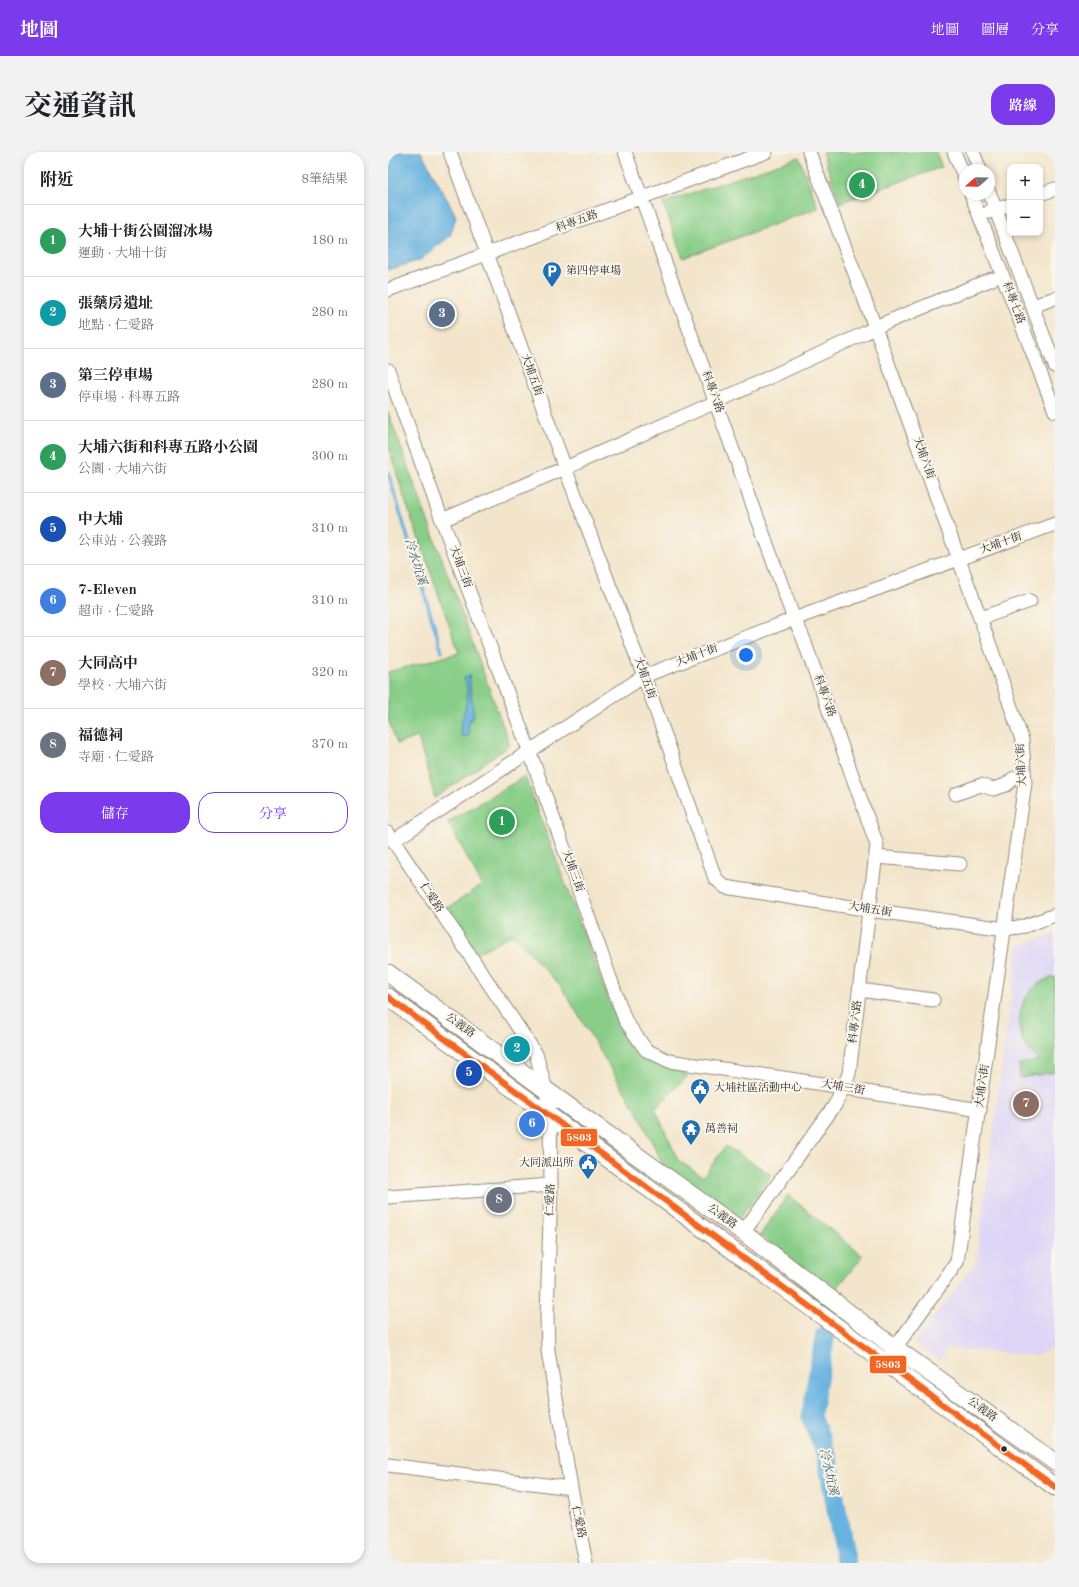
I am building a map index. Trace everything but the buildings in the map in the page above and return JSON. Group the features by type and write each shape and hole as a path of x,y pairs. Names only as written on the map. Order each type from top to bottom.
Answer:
{"main road":[{"name":"公義路","path":"388,973 546,1090 743,1232 896,1348 1055,1462"},
{"name":"公義路","path":"388,997 550,1114 885,1363 1055,1487"}],"street":[{"name":"大埔五街","path":"450,152 565,468 644,676 714,878 725,886 870,910 1005,929 1025,926 1055,915"},
{"name":"科專六路","path":"625,152 794,619 802,635 877,845 849,1074 835,1105 743,1232"},
{"name":"科專五路","path":"388,290 766,152"},
{"name":"大埔六街","path":"809,152 960,559 1022,740 1024,778 1005,929 958,1262 885,1363"},
{"path":"954,152 959,164"},
{"path":"973,152 978,164"},
{"path":"1043,193 1055,189"},
{"name":"科專七路","path":"974,200 1055,412"},
{"name":"科專七路","path":"992,200 1055,366"},
{"path":"980,215 1007,206"},
{"path":"442,520 716,402 875,327 992,279"},
{"path":"1032,306 1055,298"},
{"name":"大埔三街","path":"388,370 442,520 529,750 625,1020 646,1050 669,1060 980,1110"},
{"name":"大埔十街","path":"391,837 644,676 794,619 1055,524"},
{"path":"981,618 1030,601"},
{"path":"956,794 981,785 993,789 1006,785 1014,778 1024,778"},
{"name":"仁愛路","path":"391,837 536,1054 546,1090 550,1114 551,1185 547,1316 548,1351 571,1488 586,1563"},
{"path":"876,857 960,864"},
{"path":"860,990 933,1000"},
{"path":"388,1198 551,1185"},
{"path":"388,1465 571,1488"}],"shaded area":[{"path":"1055,933 1055,1346 1036,1356 948,1348 940,1360 914,1343 976,1262 1018,946"}],"green space":[{"path":"822,152 936,152 942,167 840,203"},
{"path":"799,157 818,208 683,258 663,203"},
{"path":"388,412 510,745 435,798 418,737 397,744 388,719 388,672 459,653 404,497 388,445"},
{"path":"525,776 610,1004 630,1050 688,1076 655,1109 678,1160 703,1177 726,1146 772,1175 738,1220 663,1165 640,1117 562,988 513,934 477,953 445,910 482,885 448,822"},
{"path":"1055,977 1055,1072 1020,1078 1019,1064 1039,1061 1028,1050 1021,1035 1019,1026 1022,1007 1026,998 1038,984"},
{"path":"788,1195 863,1256 833,1293 760,1235"}],"water":[{"path":"388,152 421,152 456,216 450,236 420,260 388,270"},
{"path":"469,675 474,716 468,723 469,735 464,737 460,734 467,699 464,678"}],"waterway":[{"name":"冷水坑溪","path":"388,472 442,652"},
{"name":"冷水坑溪","path":"825,1336 811,1416 827,1456 846,1563"}],"transit line":[{"name":"5803","path":"388,997 1055,1487"}],"place":[{"name":"大埔六街和科專五路小公園","path":"862,185"},
{"name":"第四停車場","path":"552,288"},
{"name":"第三停車場","path":"442,314"},
{"name":"大埔十街公園溜冰場","path":"502,822"},
{"name":"張藥房遺址","path":"517,1049"},
{"name":"中大埔","path":"469,1073"},
{"name":"大同高中","path":"1026,1104"},
{"name":"大埔社區活動中心","path":"700,1105"},
{"name":"7-Eleven","path":"532,1124"},
{"name":"萬善祠","path":"691,1146"},
{"name":"大同派出所","path":"588,1180"},
{"name":"福德祠","path":"499,1200"}]}
